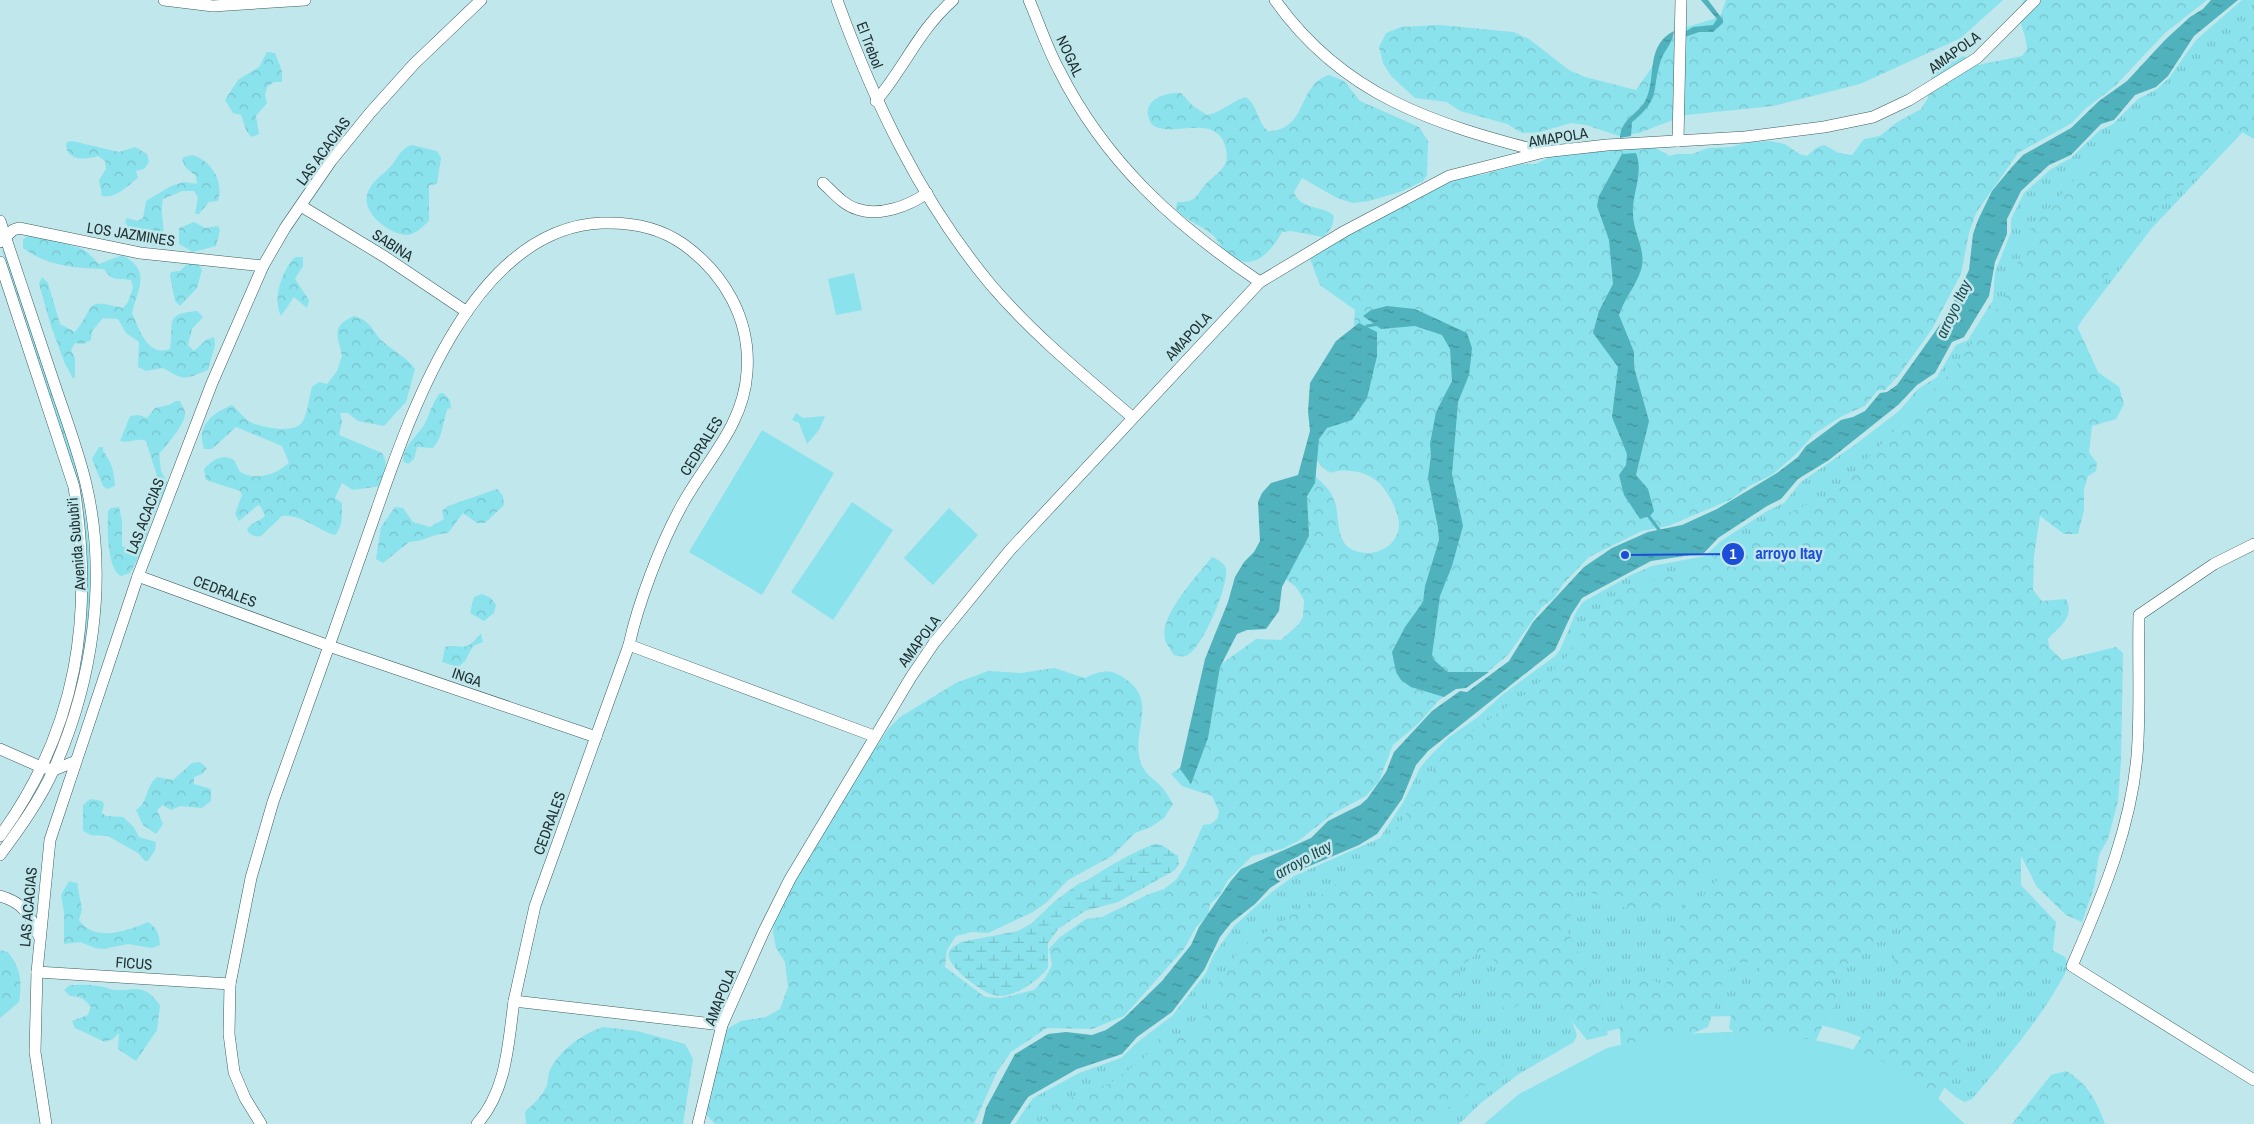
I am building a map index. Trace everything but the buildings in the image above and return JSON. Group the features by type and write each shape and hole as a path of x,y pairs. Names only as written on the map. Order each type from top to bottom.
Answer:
{"street":[{"path":"164,0 213,6 305,0"},
{"name":"El Trebol","path":"838,0 876,101 894,137 927,194 960,246 992,286 1069,363 1132,416"},
{"path":"876,101 901,68 914,44 940,11 953,0"},
{"name":"NOGAL","path":"1029,0 1058,69 1088,122 1126,171 1197,237 1260,282"},
{"path":"1275,0 1304,36 1355,81 1385,98 1461,129 1544,152"},
{"path":"1678,141 1681,0"},
{"name":"AMAPOLA","path":"698,1124 722,1025 790,879 911,677 941,636 1010,550 1132,416 1260,282 1345,230 1449,176 1544,152 1607,145 1745,137 1814,128 1873,117 1909,100 1977,58 2035,0"},
{"name":"LAS ACACIAS","path":"46,1124 35,1052 37,972 50,840 138,576 212,383 262,266 285,228 332,161 370,113 414,64 475,2"},
{"path":"823,183 842,202 857,209 871,211 907,206 927,194"},
{"name":"SABINA","path":"302,206 386,257 467,312"},
{"name":"Avenida Sububi'i","path":"0,221 3,240 79,458 87,493 95,558 94,617 86,672 70,728 54,770 23,824 0,855"},
{"name":"CEDRALES","path":"261,1124 245,1098 234,1072 230,1034 230,984 251,878 273,802 419,396 439,357 467,312 502,271 535,243 561,230 582,224 619,222 656,230 680,242 702,259 718,278 735,304 744,328 748,360 740,406 732,428 698,478 675,520 639,609 629,645 535,906 514,1001 504,1075 495,1096 477,1124"},
{"name":"LOS JAZMINES","path":"3,240 13,230 26,229 102,247 140,253 262,266"},
{"name":"Avenida Sububi'i","path":"0,262 67,461 76,495 83,556 84,591 77,656 59,723 41,767 14,817 0,836"},
{"path":"2254,544 2214,564 2139,615 2138,741 2132,789 2126,818 2100,902 2072,966 2254,1080"},
{"name":"CEDRALES","path":"138,576 329,646"},
{"path":"629,645 874,736"},
{"name":"INGA","path":"329,646 596,737"},
{"path":"0,749 41,767 54,770 76,761"},
{"path":"54,770 68,786"},
{"path":"0,896 12,899 24,907 40,937"},
{"name":"FICUS","path":"37,972 230,984"},
{"path":"514,1001 722,1025"}],"green space":[{"path":"1726,0 2003,0 1961,38 1860,84 1773,106 1686,115 1639,133 1619,136 1586,125 1571,123 1540,132 1522,133 1507,124 1460,111 1447,102 1415,98 1391,76 1383,63 1379,47 1386,33 1401,27 1440,25 1513,32 1529,39 1569,70 1585,77 1636,90 1673,37 1687,27 1720,17"},
{"path":"2024,0 2207,0 2165,33 2115,86 2085,109 2072,123 2018,153 1976,213 1969,233 1961,274 1932,329 1899,375 1885,390 1878,390 1865,406 1842,416 1814,434 1797,453 1772,475 1751,485 1730,500 1668,526 1642,531 1589,557 1563,584 1554,598 1542,607 1508,655 1485,674 1451,691 1438,701 1418,724 1393,745 1379,781 1366,796 1334,813 1298,841 1282,849 1252,856 1228,880 1219,896 1210,904 1208,915 1196,927 1184,949 1124,1016 1092,1029 1047,1028 1011,1052 997,1072 974,1124 715,1124 702,1110 720,1033 741,1021 766,1017 780,1009 788,987 785,962 776,948 773,932 775,908 823,830 822,814 829,801 844,794 889,728 900,717 956,683 988,671 1021,673 1054,668 1085,678 1105,672 1119,675 1135,687 1140,697 1142,719 1138,742 1142,766 1147,774 1162,788 1173,804 1164,818 1151,827 1135,833 1112,856 1068,880 1046,903 1033,912 988,933 972,932 956,936 947,950 945,967 985,997 1001,998 1034,990 1045,978 1052,965 1049,949 1059,938 1086,919 1102,917 1149,894 1164,889 1176,880 1185,866 1203,825 1211,824 1217,819 1219,811 1212,796 1182,786 1171,774 1187,762 1216,668 1256,639 1281,640 1299,624 1303,617 1304,600 1296,587 1283,577 1307,476 1315,476 1333,496 1342,540 1351,549 1367,553 1382,550 1394,540 1398,532 1399,520 1395,509 1388,494 1378,482 1367,475 1355,471 1327,471 1313,456 1354,326 1355,310 1320,285 1309,256 1348,232 1444,183 1464,176 1481,175 1522,164 1536,164 1553,155 1575,155 1592,151 1654,147 1670,156 1692,154 1708,148 1732,147 1744,143 1769,141 1785,144 1799,154 1807,156 1816,148 1824,145 1839,153 1852,155 1864,139 1880,136 1896,123 1921,109 1928,98 1932,74 1945,64 1964,56 1978,65 2022,56 2027,49 2020,18 2021,6"},
{"path":"2242,0 2254,0 2254,120 2151,229 2082,320 2062,354 1512,853 1577,1035 1574,1042 1519,1074 1482,1102 1459,1124 1015,1124 1033,1098 1079,1073 1121,1058 1139,1041 1172,1016 1206,973 1214,954 1234,926 1272,892 1294,876 1380,838 1404,801 1420,768 1429,757 1449,737 1478,717 1502,695 1555,656 1560,650 1576,612 1583,602 1631,575 1652,566 1705,556 1721,541 1767,511 1784,503 1801,482 1899,411 1918,389 1937,377 1956,345 1968,340 1993,300 1995,272 2011,232 2011,219 2024,193 2051,169 2071,158 2100,130 2113,124 2138,99 2157,89 2169,78 2196,40"},
{"path":"2254,15 2254,139 2233,127 2207,164 2157,208 2125,246 2096,296 2075,322 2098,372 2119,387 2124,404 2116,419 2092,426 2089,452 2097,463 2096,471 2088,476 2084,489 2084,510 2078,534 2064,534 2040,516 2034,556 2033,590 2042,601 2066,599 2069,611 2065,621 2048,639 2049,647 2062,660 2116,647 2123,653 2121,762 2118,801 2108,839 2099,855 2094,887 2082,922 2066,915 2037,887 2021,856 2021,885 2056,922 2052,958 2034,988 1995,992 1925,1124 1852,1051 1870,1024 1893,1005 1902,981 1894,961 1903,930 1890,925 1862,955 1842,967 1831,980 1841,998 1827,1016 1808,1058 1750,1047 1729,1028 1733,1004 1759,986 1762,972 1753,962 1736,963 1726,973 1708,1027 1676,1040 1621,1045 1619,1019 1622,995 1644,977 1666,986 1668,960 1666,948 1660,935 1664,931 1679,933 1685,901 1691,896 1701,900 1709,887 1725,875 1720,867 1677,900 1653,911 1640,912 1628,909 1598,895 1577,890 1567,931 1591,982 1608,1035 1587,1040 1554,999 1522,1002 1509,1012 1494,1000 1503,969 1482,949 1460,968 1461,1031 1479,1051 1512,1070 1451,1105 1433,1124 1037,1124 1061,1101 1110,1083 1142,1060 1162,1035 1196,1037 1221,977 1241,948 1315,900 1341,880 1369,864 1419,797 1446,749 1527,693 1565,659 1589,621 1622,589 1690,570 1779,517 1835,492 1953,370 2004,299 2030,230 2079,174 2135,126"},
{"path":"267,52 275,53 282,71 282,82 274,82 267,87 265,95 267,103 256,116 259,134 251,137 246,130 241,115 233,113 225,100 238,80 259,67"},
{"path":"1329,75 1344,81 1360,101 1419,127 1428,141 1427,175 1423,181 1400,192 1369,201 1353,203 1337,198 1302,178 1294,192 1297,198 1306,205 1324,210 1334,216 1328,233 1323,237 1291,231 1282,232 1271,248 1258,259 1251,262 1234,258 1223,249 1214,236 1184,217 1176,209 1177,202 1190,201 1197,196 1206,184 1224,167 1227,154 1222,138 1215,132 1206,129 1165,129 1156,127 1148,117 1150,104 1158,97 1181,93 1193,106 1207,115 1246,97 1253,105 1268,131 1281,129 1290,124 1319,80"},
{"path":"72,141 119,152 135,147 147,154 149,162 144,169 136,171 138,178 117,194 102,196 99,180 106,169 105,161 98,156 83,159 74,157 67,151 66,146 67,142"},
{"path":"412,145 437,151 441,158 437,184 429,185 429,221 416,232 407,235 393,231 373,216 367,202 367,195 373,184 391,166 401,152"},
{"path":"192,155 205,161 214,172 219,186 218,201 209,202 199,214 195,214 198,197 194,191 182,191 163,199 164,234 162,246 145,243 128,227 125,222 127,218 138,221 143,218 146,201 171,186 184,182 197,184 196,176 186,168 182,160 184,157"},
{"path":"194,222 205,228 218,226 220,230 216,246 193,252 179,244 179,228"},
{"path":"29,234 80,248 99,264 122,255 131,261 137,267 140,274 139,287 132,313 141,334 150,346 155,349 170,349 174,317 186,312 197,311 203,317 192,329 188,345 194,351 206,340 214,337 215,345 208,370 184,378 163,368 146,371 138,367 139,342 126,333 118,319 103,318 92,331 91,340 83,344 75,343 71,350 75,358 75,377 73,378 65,364 51,326 39,284 42,277 48,283 60,324 75,332 92,306 96,304 123,308 128,302 133,288 131,280 113,278 104,269 72,267 42,259 23,248 23,240"},
{"path":"2,250 4,251 74,459 85,514 90,568 88,621 79,677 88,592 87,557 78,487"},
{"path":"295,257 303,257 303,266 295,279 309,300 307,308 294,297 281,316 278,309 278,293 282,277"},
{"path":"189,262 198,264 202,270 197,288 180,306 175,301 170,276 171,272 180,271"},
{"path":"854,273 862,310 836,315 828,279"},
{"path":"354,316 367,323 381,340 415,369 406,402 384,426 358,421 348,413 340,413 342,422 339,435 382,453 386,465 381,486 353,490 342,483 335,498 342,503 342,512 341,524 335,535 302,519 282,516 261,536 253,535 247,530 265,516 261,507 258,505 239,521 235,514 242,495 240,491 206,480 204,469 214,460 225,457 234,460 240,472 246,475 259,476 272,473 289,463 282,446 236,427 212,449 204,449 202,434 204,427 212,416 232,405 247,420 257,425 287,429 299,425 306,413 312,387 319,382 327,384 337,371 342,356 337,333 338,328 346,320"},
{"path":"443,393 450,400 451,409 448,408 437,443 433,448 417,447 414,459 408,464 404,462 407,447 422,428 439,394"},
{"path":"180,401 185,412 184,417 175,434 159,454 161,471 168,484 150,523 142,551 130,573 121,576 116,572 110,556 108,511 111,508 119,507 122,521 122,546 129,549 134,543 143,512 154,495 157,476 146,441 120,441 130,416 139,415 147,418 155,408 169,405"},
{"path":"796,413 803,418 825,416 819,430 807,444 799,423 792,420"},
{"path":"762,430 834,473 762,595 689,552"},
{"path":"99,447 103,447 113,472 115,486 107,489 103,486 92,459"},
{"path":"497,489 503,496 504,505 485,523 477,523 463,513 448,533 409,542 383,563 376,559 381,527 395,507 403,508 413,522 430,527 444,519 442,511 448,506"},
{"path":"852,502 893,530 833,620 791,592"},
{"path":"949,508 978,535 933,585 904,558"},
{"path":"1212,557 1219,560 1226,569 1226,577 1214,614 1195,649 1185,656 1174,655 1165,639 1168,619 1181,596"},
{"path":"482,594 491,598 496,605 494,613 484,621 470,613 474,597"},
{"path":"481,634 483,642 473,646 465,661 458,667 442,662 445,647 467,646"},
{"path":"200,762 207,768 202,774 194,777 194,784 211,789 211,801 202,808 180,806 171,810 163,805 157,810 163,824 156,834 143,825 136,810 143,803 153,781 157,777 173,780 192,763"},
{"path":"90,799 102,801 104,804 102,813 106,816 123,817 133,826 139,837 156,842 155,850 148,861 145,861 138,853 108,836 91,835 83,831 83,805"},
{"path":"1154,844 1162,845 1178,856 1179,864 1175,870 1118,902 1085,911 1058,929 1048,943 1048,968 1037,979 1022,989 1006,995 998,996 991,994 979,988 957,970 952,963 949,952 961,942 1018,931 1032,923 1055,901 1081,882"},
{"path":"1638,847 1953,896 2065,957 2069,966 2048,1002 2025,1035 1972,1099 1965,1102 1956,1097 1925,1070 1887,1049 1854,1034 1818,1024 1781,1018 1744,1016 1706,1017 1668,1020 1596,1034 1528,859"},
{"path":"69,881 77,883 82,909 79,920 86,927 102,933 112,933 131,929 148,922 157,931 160,945 152,948 128,944 103,949 80,942 64,944 64,912 61,895"},
{"path":"0,950 8,952 16,964 20,976 20,988 19,1002 0,1018"},
{"path":"70,985 90,985 116,990 136,989 145,991 154,998 160,1005 157,1030 136,1061 118,1049 119,1033 113,1039 105,1042 75,1028 72,1021 88,1015 91,1007 87,1002 70,996 64,990"},
{"path":"603,1027 637,1031 685,1044 693,1059 683,1124 526,1124 525,1112 543,1093 554,1062 580,1038"},
{"path":"1726,1032 1778,1035 1827,1042 1874,1057 1925,1087 1965,1124 1484,1124 1519,1094 1607,1048 1665,1035"},
{"path":"2066,1071 2086,1087 2098,1107 2105,1124 2012,1124 2051,1075"}],"water":[{"path":"1701,0 1708,0 1723,20 1723,23 1713,32 1699,32 1685,37 1683,33 1693,27 1713,25 1717,19"},
{"path":"2211,0 2238,0 2194,36 2168,76 2156,87 2135,95 2114,120 2101,124 2071,155 2049,165 2021,191 2007,219 2007,234 1995,262 1989,296 1964,337 1952,342 1935,373 1917,385 1898,405 1829,460 1798,479 1781,499 1718,538 1704,553 1651,561 1582,598 1571,615 1555,650 1428,751 1416,765 1402,799 1377,834 1359,845 1293,873 1270,888 1255,904 1231,923 1220,937 1204,970 1172,1012 1137,1037 1122,1054 1077,1069 1028,1097 1010,1124 982,1124 986,1108 1015,1054 1048,1034 1066,1032 1092,1035 1106,1030 1124,1018 1162,981 1191,945 1199,927 1241,869 1311,838 1328,821 1360,805 1367,799 1386,772 1394,752 1432,711 1460,691 1467,692 1509,661 1533,622 1584,567 1612,548 1648,532 1682,525 1717,509 1777,473 1798,457 1806,446 1841,420 1865,411 1880,393 1887,392 1897,385 1949,312 1969,270 1973,234 1992,191 2023,155 2071,128 2099,101 2127,81 2165,40 2190,17 2203,9"},
{"path":"1674,31 1661,60 1652,100 1632,122 1631,136 1620,138 1624,125 1640,108 1647,97 1653,61 1659,44"},
{"path":"1636,153 1639,168 1633,213 1641,248 1642,262 1639,276 1619,315 1634,352 1634,367 1649,421 1636,475 1648,489 1654,511 1650,516 1640,519 1624,495 1619,475 1626,465 1627,454 1612,417 1618,367 1593,333 1599,311 1613,284 1609,240 1597,206 1599,196 1622,154"},
{"path":"1387,306 1415,309 1467,333 1472,348 1469,375 1458,402 1452,474 1463,526 1452,566 1440,596 1432,655 1434,660 1448,672 1489,672 1466,688 1456,689 1444,697 1411,687 1401,680 1396,672 1392,652 1405,627 1423,602 1425,586 1439,540 1428,478 1431,455 1430,444 1436,412 1452,381 1450,349 1442,335 1415,326 1381,329 1363,316 1371,310"},
{"path":"1359,323 1377,332 1377,356 1367,398 1352,420 1327,428 1319,439 1315,483 1307,496 1309,536 1282,587 1279,611 1266,629 1247,630 1237,634 1220,667 1208,738 1191,784 1180,769 1205,659 1228,602 1235,577 1260,541 1258,502 1262,493 1271,483 1298,475 1310,431 1308,411 1310,383 1336,341"}],"waterway":[{"path":"1367,326 1379,324"},
{"path":"1647,514 1660,531"}],"place":[{"name":"arroyo Itay","path":"1625,555"}]}
